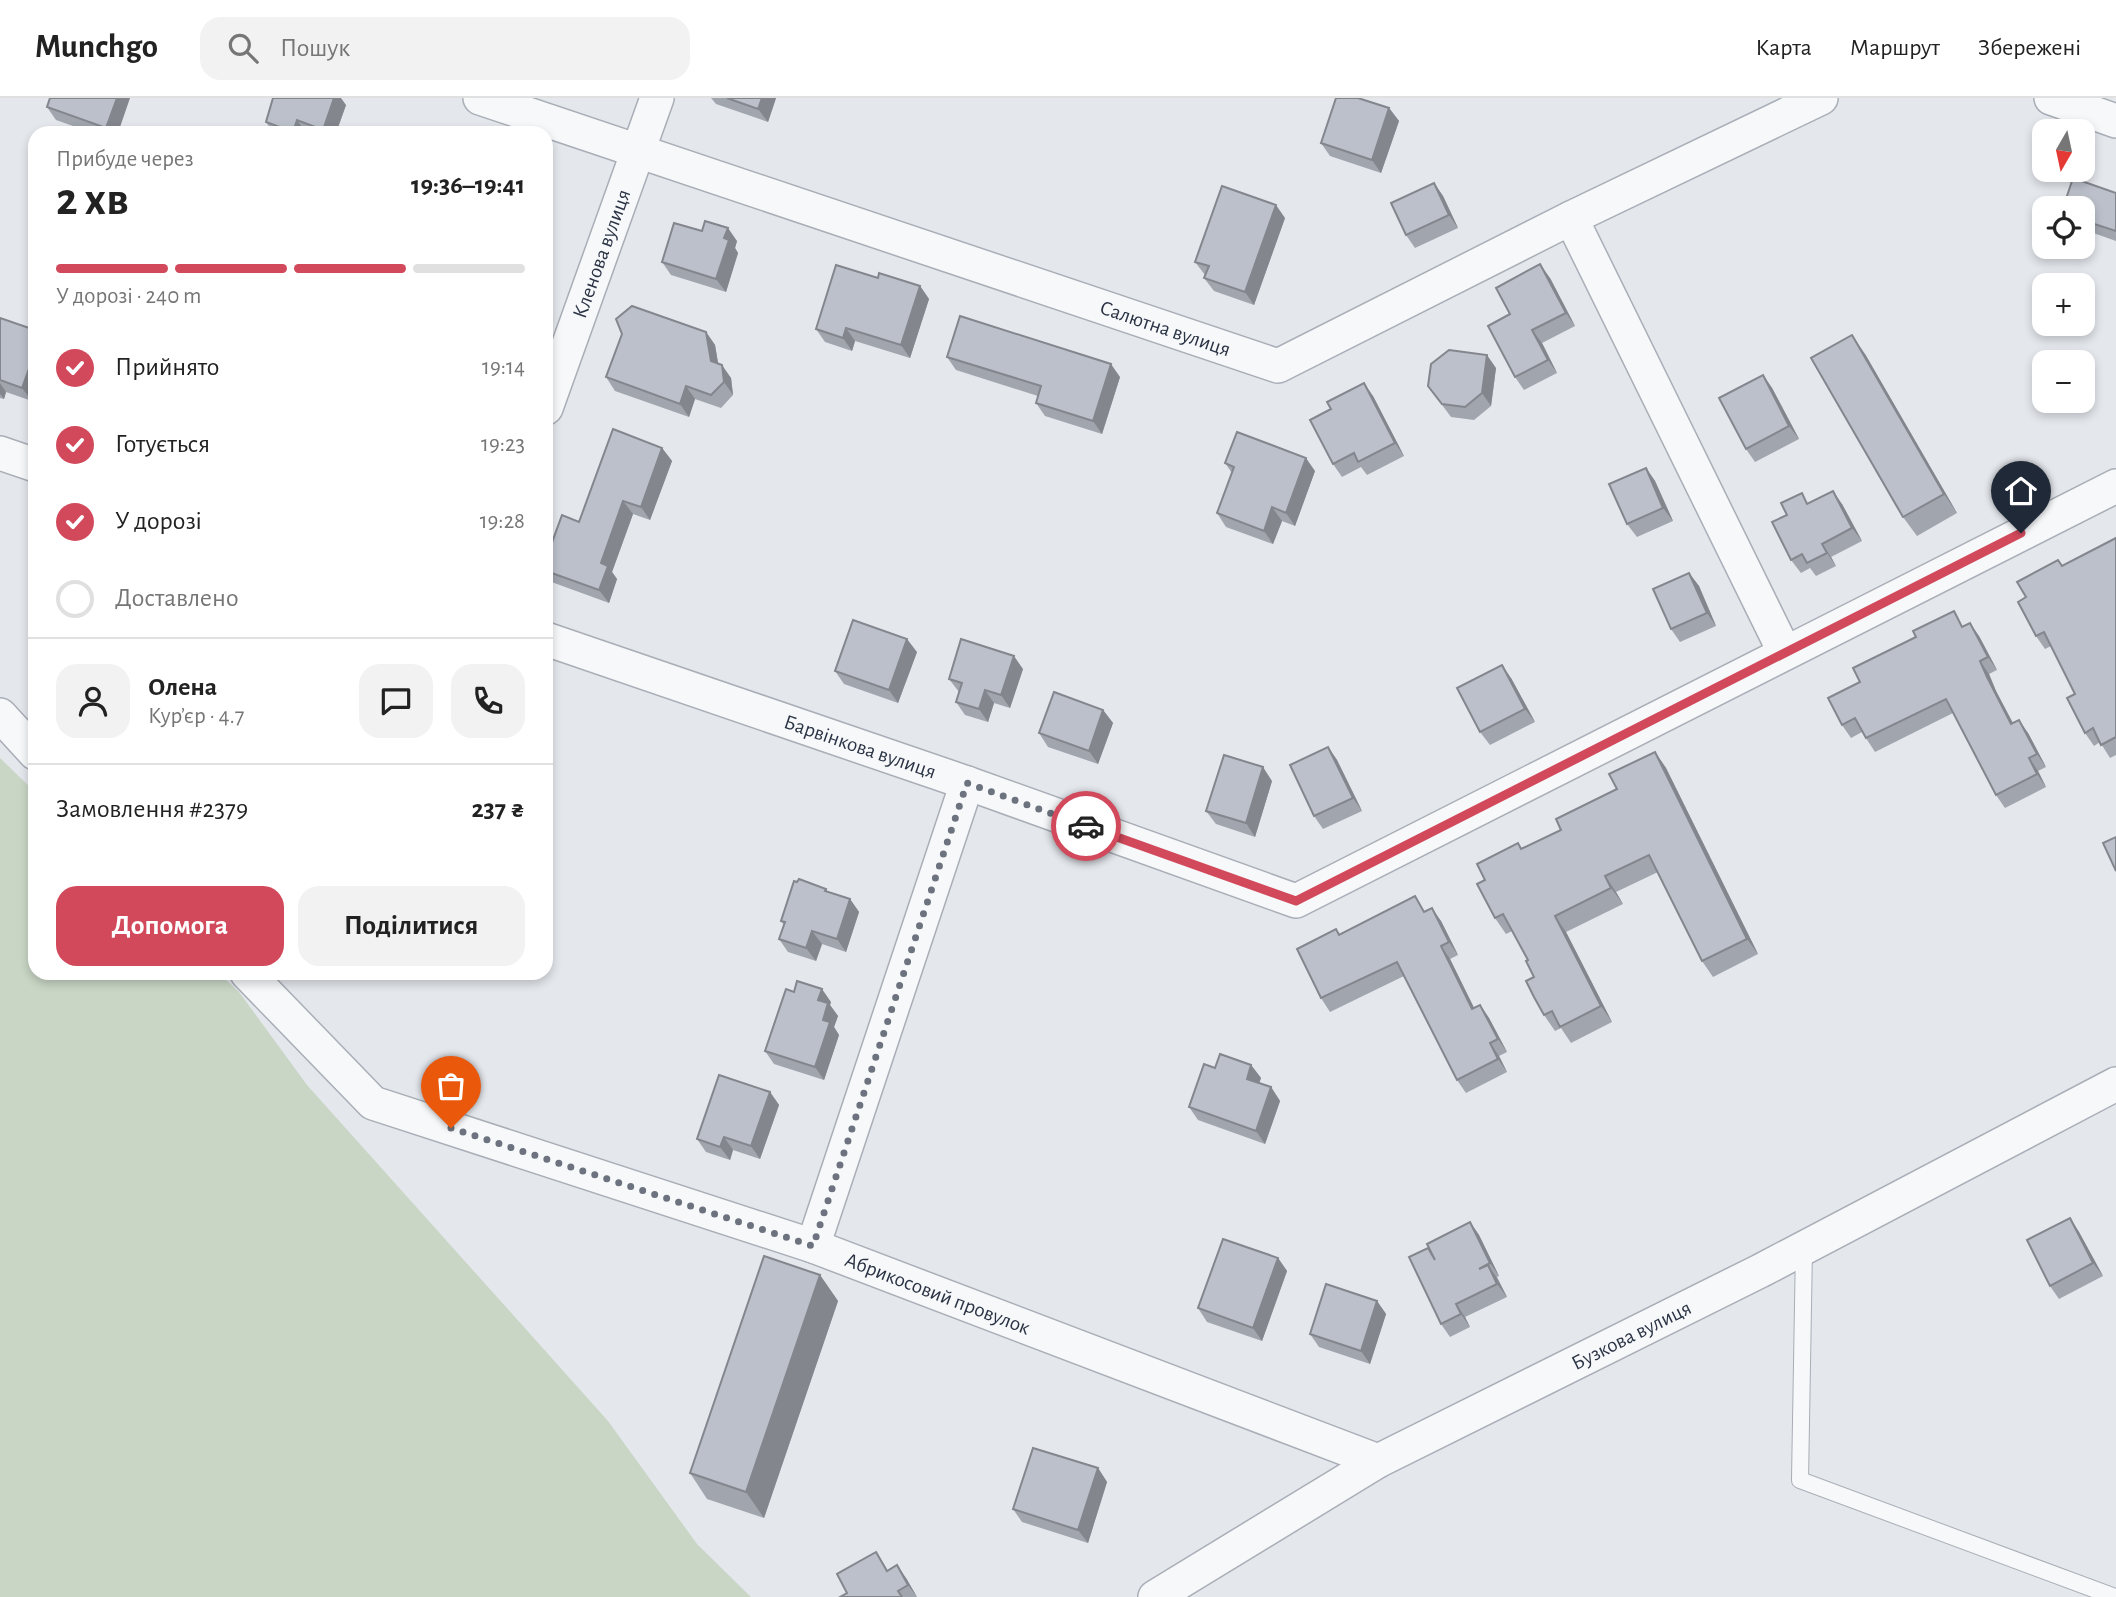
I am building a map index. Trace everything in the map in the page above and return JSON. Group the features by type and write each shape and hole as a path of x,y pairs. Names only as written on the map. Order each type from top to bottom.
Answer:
{"street":[{"name":"Салютна вулиця","path":"480,98 1278,366 1571,218 1821,98"},
{"name":"Кленова вулиця","path":"553,389 657,98"},
{"path":"2051,98 2116,121"},
{"path":"1571,218 1784,653"},
{"path":"0,453 28,463"},
{"name":"Барвінкова вулиця","path":"553,641 967,783 1296,901 2116,486"},
{"path":"0,715 28,745"},
{"path":"813,1246 967,783"},
{"name":"Абрикосовий провулок","path":"254,980 373,1103 813,1246 1378,1461"},
{"name":"Бузкова вулиця","path":"1155,1597 1378,1461 1804,1248 2116,1084"}],"lane":[{"path":"1804,1248 1800,1480 2115,1597"}],"green space":[{"path":"0,758 28,785 28,980 226,980 239,992 307,1085 608,1421 697,1544 751,1597 0,1597"}],"building":[{"path":"50,98 117,98 107,126 47,107"},
{"path":"273,98 334,98 324,126 313,126 297,120 295,126 277,126 266,122"},
{"path":"727,98 762,98 758,109"},
{"path":"1336,98 1358,98 1389,108 1372,160 1321,143"},
{"path":"2072,182 2084,182 2116,193 2116,231 2095,224 2095,196 2067,196"},
{"path":"1434,183 1449,215 1406,235 1391,203"},
{"path":"1222,186 1276,205 1245,292 1204,278 1209,266 1195,262"},
{"path":"705,221 728,228 724,238 729,240 716,279 662,262 674,223 702,231"},
{"path":"1540,264 1566,313 1532,330 1548,360 1515,377 1488,326 1510,314 1496,288"},
{"path":"836,265 878,278 879,273 920,286 901,345 846,328 843,338 816,329"},
{"path":"632,306 706,332 711,361 722,365 724,382 711,395 686,386 680,404 606,377 622,334 616,319"},
{"path":"960,316 1111,364 1093,421 1036,403 1041,386 947,357"},
{"path":"0,318 28,328 28,371 22,388 0,380"},
{"path":"1852,335 1944,494 1903,517 1811,358"},
{"path":"1449,350 1487,355 1482,393 1465,407 1442,404 1428,386 1431,364"},
{"path":"1763,375 1789,426 1746,449 1719,398"},
{"path":"1364,383 1395,443 1358,462 1354,453 1333,464 1310,420 1331,409 1327,402"},
{"path":"613,429 662,448 641,507 623,501 601,563 608,566 599,590 553,574 553,540 562,515 579,522"},
{"path":"1237,432 1306,458 1286,513 1272,507 1264,531 1217,513 1234,467 1225,463"},
{"path":"1646,468 1663,508 1627,524 1609,484"},
{"path":"1833,491 1852,528 1822,544 1827,553 1807,563 1802,554 1791,560 1772,522 1787,515 1781,503 1802,493 1807,504"},
{"path":"2116,538 2116,737 2101,745 2093,728 2085,733 2067,698 2075,694 2044,632 2036,636 2018,602 2026,597 2017,582 2058,560 2062,566"},
{"path":"1689,573 1707,613 1671,629 1653,589"},
{"path":"1954,611 1962,627 1970,623 1988,657 1980,661 2011,724 2019,720 2037,754 2029,758 2037,774 1996,795 1946,699 1866,738 1855,718 1842,725 1828,698 1860,682 1853,668 1916,637 1913,631"},
{"path":"853,620 907,639 889,690 835,671"},
{"path":"961,639 1014,656 1001,695 985,690 979,709 956,702 962,683 949,679"},
{"path":"1502,665 1525,709 1480,732 1457,688"},
{"path":"1054,692 1103,710 1089,751 1039,733"},
{"path":"1328,747 1353,798 1314,816 1290,765"},
{"path":"1655,752 1747,939 1702,961 1649,855 1605,876 1611,888 1555,916 1601,1006 1560,1027 1552,1011 1544,1015 1534,997 1526,981 1534,977 1526,961 1528,960 1503,914 1495,918 1477,884 1485,880 1477,864 1518,843 1521,849 1561,830 1556,819 1617,789 1609,774"},
{"path":"1224,755 1263,767 1246,823 1206,811"},
{"path":"2116,837 2116,871 2103,843"},
{"path":"799,879 850,899 837,939 812,931 806,948 779,939 785,922 781,921 794,881"},
{"path":"1415,896 1424,912 1432,908 1449,942 1441,946 1472,1009 1480,1005 1498,1039 1490,1043 1498,1059 1457,1080 1397,962 1321,998 1297,949 1336,929 1339,935"},
{"path":"797,981 822,989 818,1000 828,1003 823,1020 830,1022 815,1067 765,1051 786,989 794,992"},
{"path":"1220,1054 1251,1065 1247,1079 1271,1087 1256,1131 1189,1107 1204,1064 1215,1068"},
{"path":"719,1075 770,1092 751,1146 724,1137 720,1147 697,1139"},
{"path":"2070,1218 2093,1263 2050,1286 2027,1240"},
{"path":"1470,1222 1490,1263 1479,1269 1488,1265 1497,1284 1456,1304 1461,1314 1441,1324 1409,1257 1428,1248 1435,1260 1427,1244"},
{"path":"1223,1239 1278,1258 1253,1328 1198,1308"},
{"path":"764,1256 820,1275 746,1492 690,1473"},
{"path":"1326,1284 1377,1301 1361,1351 1310,1334"},
{"path":"1033,1448 1098,1468 1078,1530 1013,1509"},
{"path":"876,1552 887,1571 897,1565 908,1585 898,1591 902,1597 840,1597 847,1593 837,1574"}],"way so far":[{"path":"451,1128 813,1246 967,783 1086,826"}],"route":[{"path":"1086,826 1296,901 2021,533"}]}
